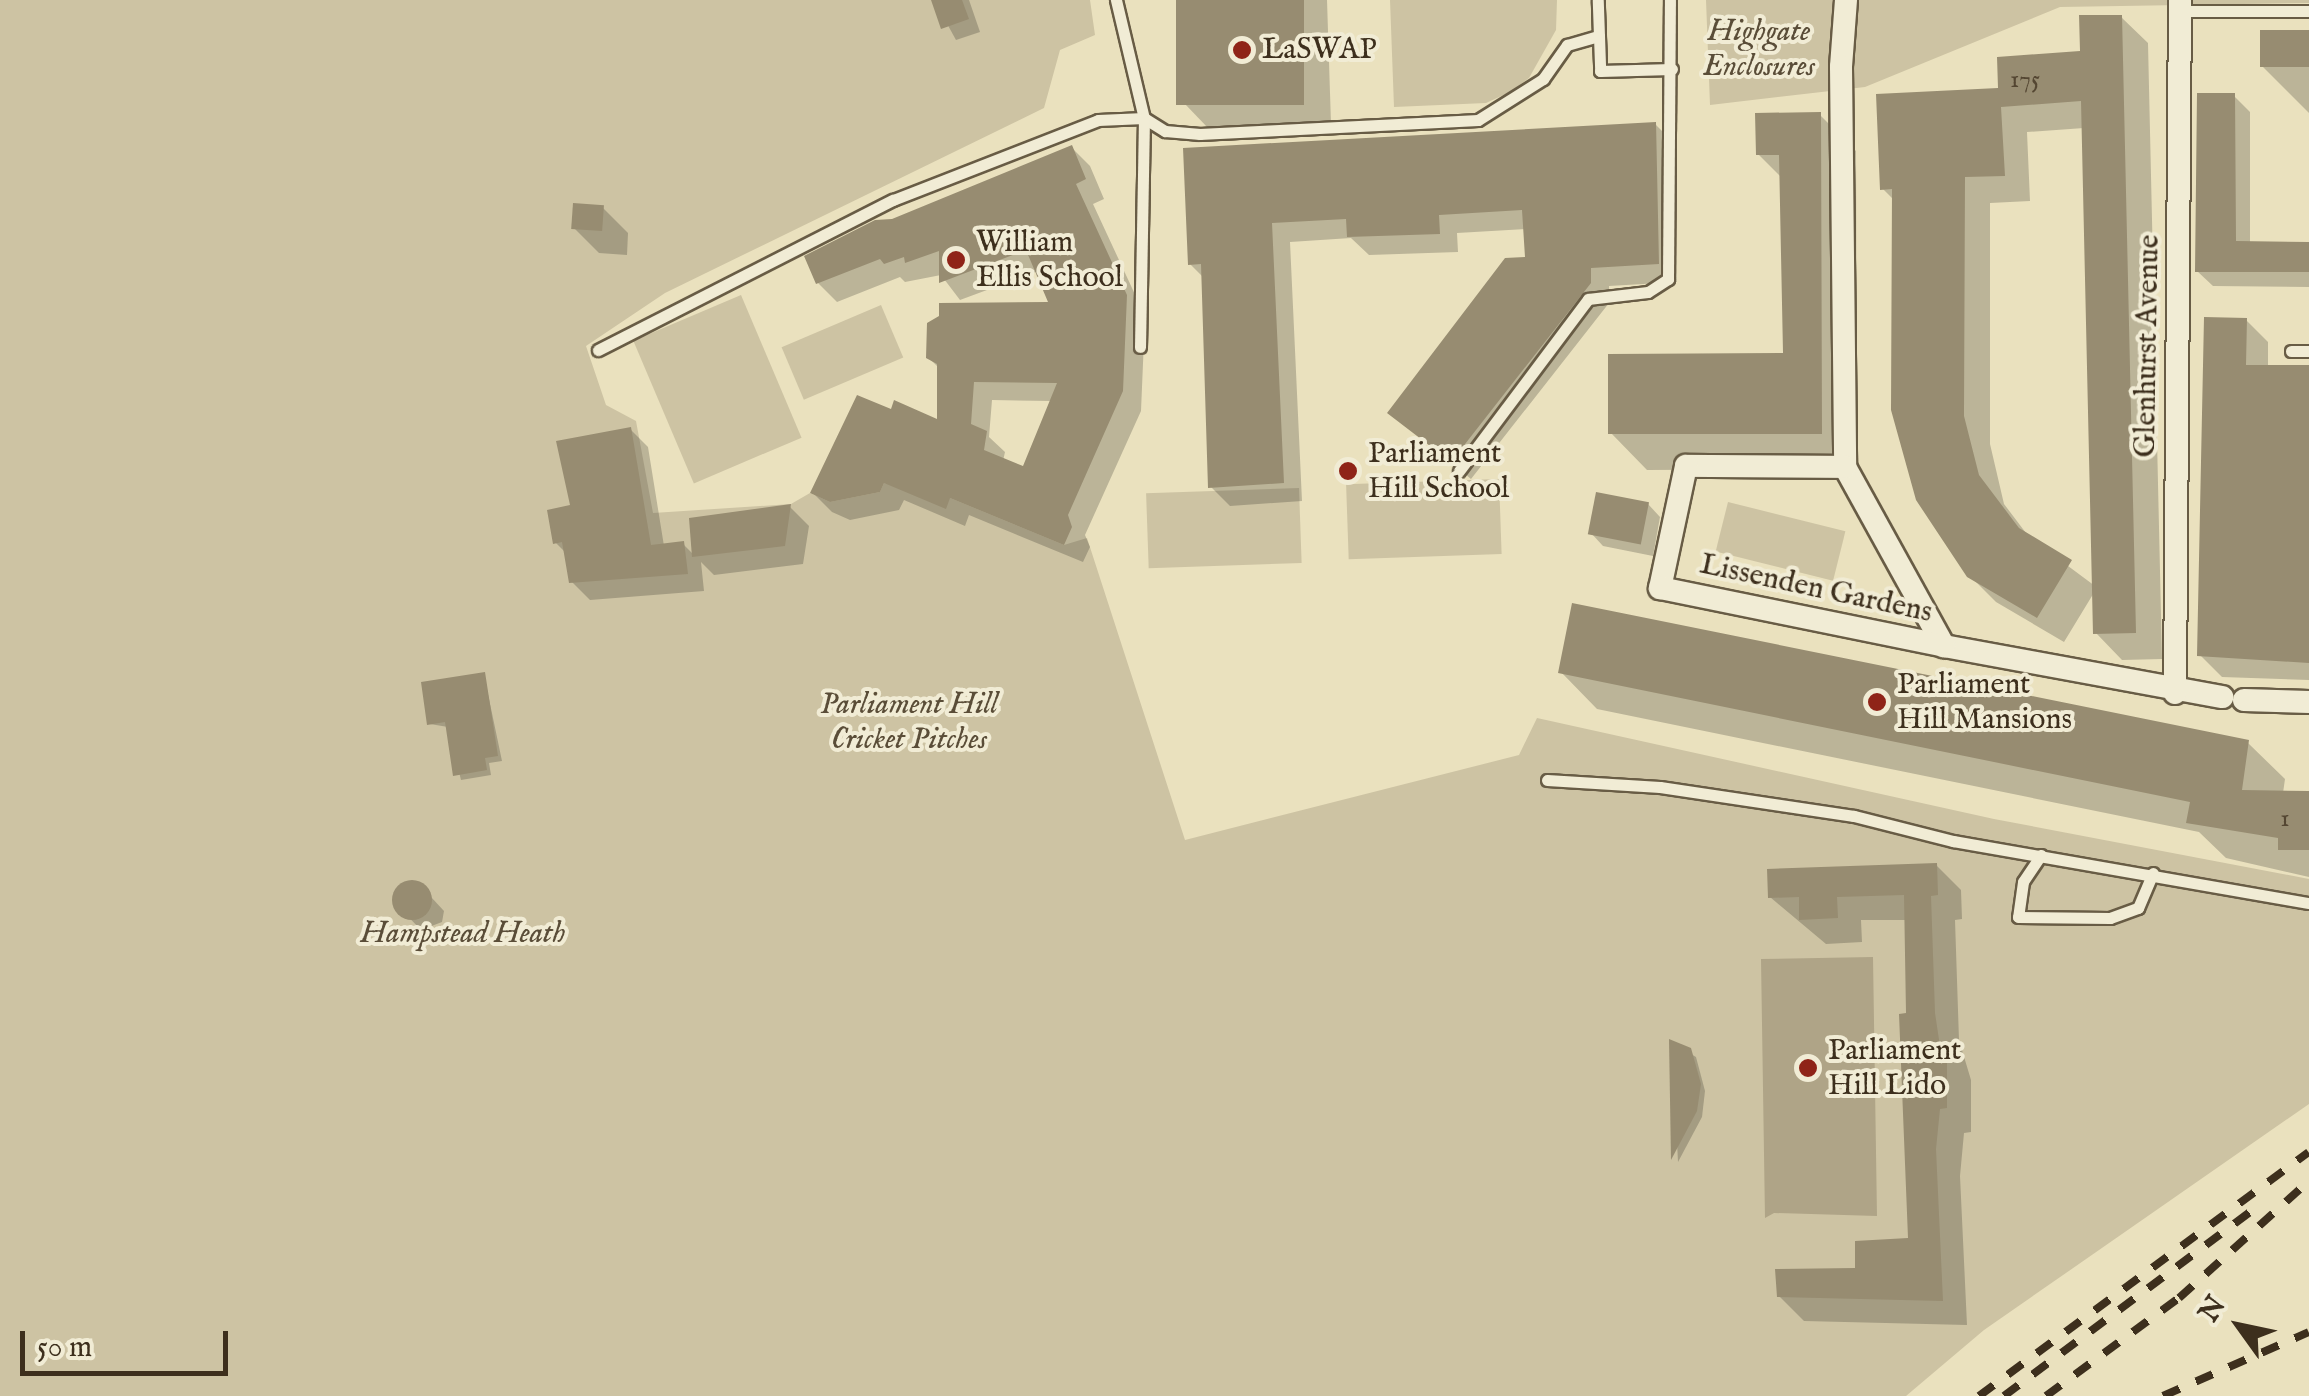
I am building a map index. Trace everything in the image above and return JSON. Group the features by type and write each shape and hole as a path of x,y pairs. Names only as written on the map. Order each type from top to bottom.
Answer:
{"street":[{"name":"Lissenden Gardens","path":"1846,0 1840,67 1845,467 1944,646"},
{"name":"Glenhurst Avenue","path":"2175,693 2181,5"},
{"name":"Lissenden Gardens","path":"1845,467 1686,466 1660,588 2175,693 2309,702"}],"lane":[{"path":"1116,0 1144,118 1140,347"},
{"path":"1598,0 1600,71 1672,69"},
{"path":"1459,471 1588,298 1648,292 1668,279 1670,0"},
{"path":"2181,5 2309,12"},
{"path":"598,350 893,200 1098,120 1144,118 1165,131 1200,134 1478,120 1543,79 1567,45 1599,36"},
{"path":"2291,350 2309,351"},
{"path":"1546,780 1660,787 1835,813 2041,856 2309,903"},
{"path":"2041,856 2023,882 2018,917 2110,918 2138,908 2152,874"}],"green space":[{"name":"Hampstead Heath","path":"0,0 1090,0 1095,35 1060,50 1044,108 665,293 586,346 606,405 636,421 653,513 791,504 810,493 830,502 880,492 884,483 950,498 1064,545 1087,538 1185,840 1519,755 1537,718 1994,819 2309,879 2309,1104 1984,1330 1906,1396 0,1396"},
{"path":"1390,0 1557,0 1556,30 1529,78 1510,92 1486,103 1394,107"},
{"name":"Highgate Enclosures","path":"1706,0 2309,3 2060,7 1865,87 1710,105"},
{"path":"741,295 802,438 694,483 633,341"},
{"path":"881,305 903,357 804,400 782,347"},
{"path":"1499,479 1502,554 1349,559 1346,484"},
{"path":"1299,488 1302,563 1149,568 1146,493"},
{"path":"1728,502 1845,531 1833,581 1716,551"}],"shaded area":[{"path":"1873,957 1877,1216 1774,1213 1765,1218 1761,959"}],"building":[{"path":"931,0 962,0 969,19 941,29"},
{"name":"LaSWAP","path":"1176,0 1304,0 1304,105 1176,105"},
{"path":"2079,15 2122,15 2136,633 2093,634 2081,101 2001,107 2005,176 1965,177 1964,416 1979,475 2019,528 2072,560 2037,618 1967,577 1916,500 1891,410 1892,189 1880,190 1876,94 1998,88 1997,57 2080,51"},
{"path":"2260,30 2309,30 2309,67 2260,67"},
{"path":"2197,93 2235,93 2236,241 2309,242 2309,272 2195,272"},
{"path":"1821,112 1822,434 1608,434 1608,354 1783,353 1779,155 1756,155 1755,113"},
{"path":"1656,122 1659,264 1591,268 1591,283 1451,462 1387,413 1505,258 1525,257 1522,210 1439,215 1440,234 1347,237 1346,219 1272,223 1284,483 1208,488 1201,264 1188,265 1183,148"},
{"path":"1072,145 1086,179 1076,184 1127,295 1123,391 1068,515 1072,527 1064,545 950,498 946,509 884,483 880,492 830,502 810,493 857,395 891,409 894,400 937,419 937,364 926,358 927,323 939,316 939,303 1048,302 1026,250 939,283 939,251 905,263 904,257 884,264 880,259 816,284 804,256 875,220 892,219","holes":["974,382 1057,383 1023,466 984,450 987,431 971,424"]},
{"path":"573,203 604,205 602,231 571,229"},
{"path":"2204,317 2247,318 2246,365 2309,365 2309,663 2197,656"},
{"path":"631,427 651,545 684,541 688,574 569,583 562,542 553,544 547,510 570,505 556,441"},
{"path":"1596,492 1649,502 1641,545 1588,534"},
{"path":"791,504 785,546 692,557 689,518"},
{"name":"Parliament Hill Mansions","path":"1572,603 2249,740 2242,790 2309,791 2309,850 2278,850 2278,838 2186,823 2190,802 1558,673"},
{"path":"485,672 498,756 485,758 487,770 453,776 445,722 427,725 421,682"},
{"path":"1937,863 1938,895 1931,896 1935,1013 1941,1053 1947,1052 1947,1108 1940,1109 1936,1149 1943,1301 1777,1297 1775,1269 1855,1268 1855,1241 1908,1238 1899,1014 1906,1013 1904,895 1837,897 1838,918 1799,920 1799,897 1768,898 1767,869"},
{"path":"412,880 426,886 432,900 426,914 412,920 398,914 392,900 398,886"},
{"path":"1669,1039 1691,1048 1701,1084 1697,1111 1671,1160"}],"railway":[{"path":"1979,1396 2309,1152"},
{"path":"2046,1396 2179,1298 2309,1181"},
{"path":"2004,1396 2257,1207"},
{"path":"2163,1396 2309,1332"}],"place":[{"name":"LaSWAP","path":"1242,50"},
{"name":"William Ellis School","path":"956,260"},
{"name":"Parliament Hill School","path":"1348,471"},
{"name":"Parliament Hill Mansions","path":"1877,702"},
{"name":"Parliament Hill Lido","path":"1808,1068"}],"park label":[{"name":"Parliament Hill Cricket Pitches","path":"909,722"}]}
